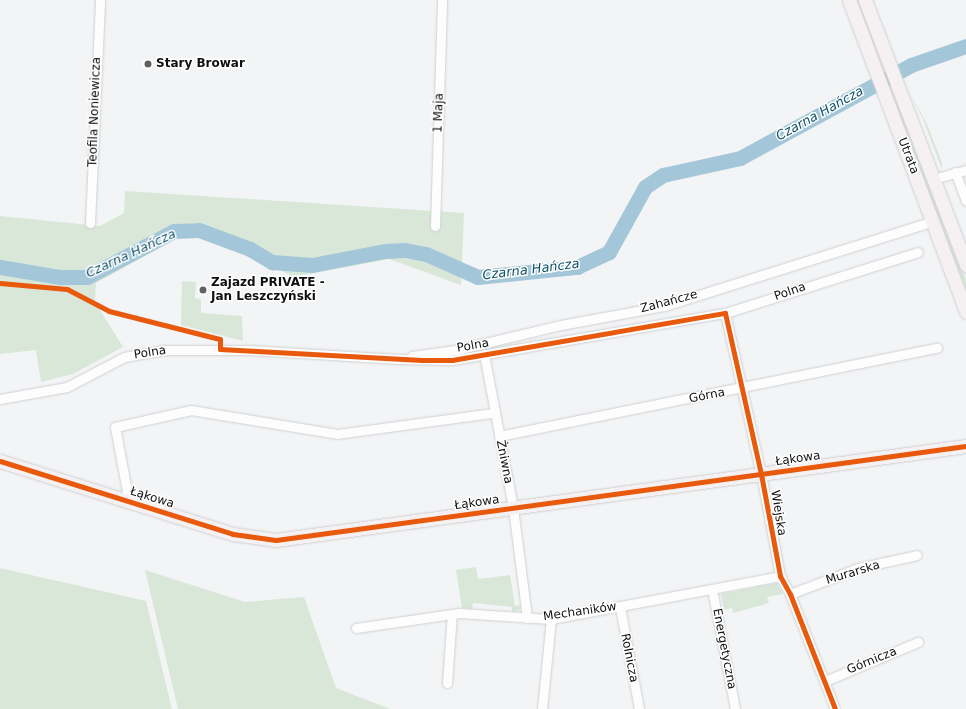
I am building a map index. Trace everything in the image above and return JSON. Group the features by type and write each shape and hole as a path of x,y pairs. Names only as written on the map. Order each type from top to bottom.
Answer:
{"street":[{"name":"Teofila Noniewicza","path":"90,223 100,0"},
{"name":"1 Maja","path":"435,226 442,0"},
{"name":"Utrata","path":"849,0 966,312"},
{"name":"Utrata","path":"865,0 966,265"},
{"path":"933,178 966,170"},
{"path":"955,172 966,201"},
{"name":"Zahańcze","path":"398,359 456,350 561,325 664,306 933,221"},
{"name":"Polna","path":"0,399 67,387 124,358 164,350 250,350 398,359 452,360 725,313 918,252"},
{"name":"Wiejska","path":"725,313 761,474 780,576 790,594 835,709"},
{"name":"Górna","path":"499,436 743,389 938,348"},
{"name":"Żniwna","path":"484,354 493,414 499,436 513,508 527,618"},
{"path":"124,500 127,491 115,427 191,410 337,434 493,414"},
{"name":"Łąkowa","path":"0,462 233,534 276,540 966,446"},
{"name":"Murarska","path":"790,594 858,568 918,555"},
{"name":"Mechaników","path":"356,628 452,614 551,619 780,576"},
{"name":"Energetyczna","path":"712,589 735,709"},
{"name":"Rolnicza","path":"620,607 639,709"},
{"path":"447,683 452,614"},
{"path":"542,709 551,619"},
{"name":"Górnicza","path":"825,681 918,642"}],"green space":[{"path":"890,87 920,157 966,279 966,295 887,88"},
{"path":"910,93 927,124 942,163 942,170 923,119"},
{"path":"125,191 464,213 461,285 389,259 294,277 242,252 195,237 176,239 96,283 95,302 123,347 73,374 41,382 36,350 0,354 0,216 100,226 124,213"},
{"path":"182,281 196,282 195,298 201,299 201,313 242,316 243,341 181,325"},
{"path":"476,567 478,579 510,575 515,606 521,605 520,610 512,612 512,607 473,603 472,609 462,608 456,570"},
{"path":"0,568 146,601 172,709 0,709"},
{"path":"145,570 245,602 304,597 336,688 390,709 178,709"},
{"path":"777,583 783,594 767,597 769,603 733,613 732,608 724,610 721,594"}],"waterway":[{"name":"Czarna Hańcza","path":"0,267 60,277 87,277 174,231 199,230 250,249 272,262 312,265 385,251 405,250 426,254 478,277 577,267 609,252 645,187 663,175 740,158 911,65 966,46"}],"cycle path":[{"path":"0,283 67,289 109,311 220,339 220,349 422,360 452,360 725,313 761,474 780,576 790,594 835,709"},
{"path":"0,461 233,534 276,540 966,446"}],"place":[{"name":"Stary Browar","path":"148,64"},
{"name":"Zajazd PRIVATE - Jan Leszczyński","path":"203,290"}]}
